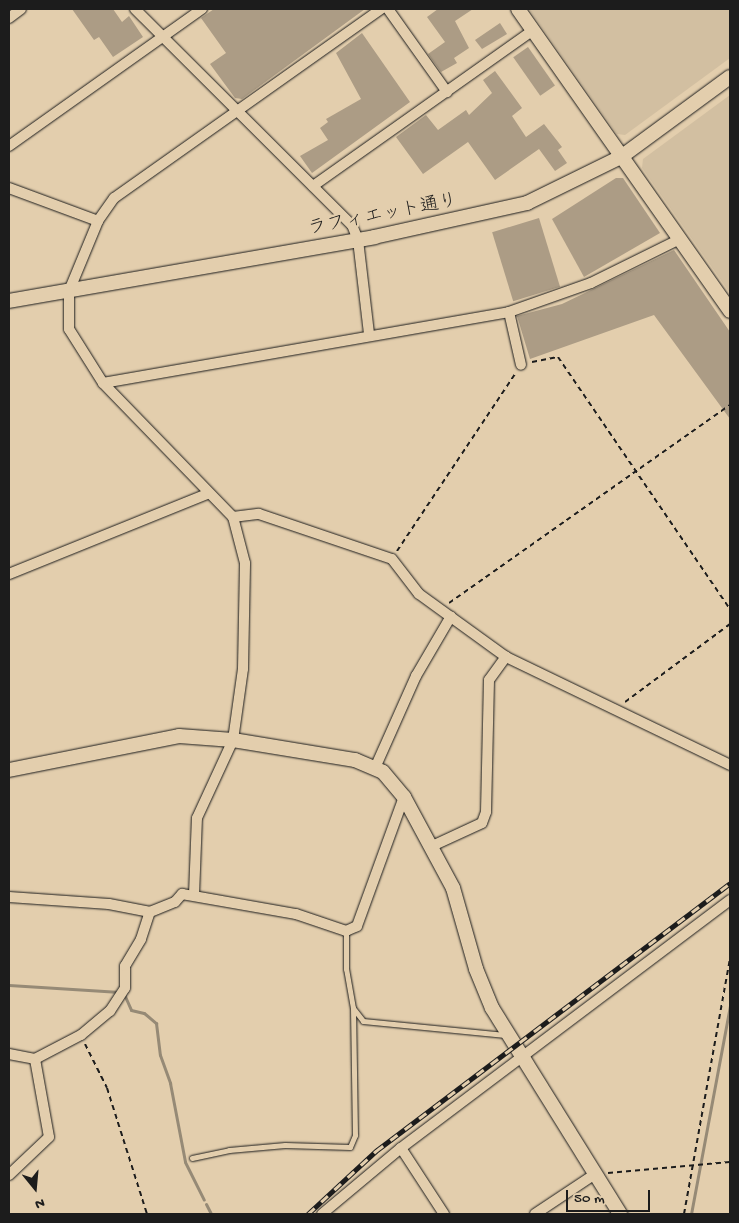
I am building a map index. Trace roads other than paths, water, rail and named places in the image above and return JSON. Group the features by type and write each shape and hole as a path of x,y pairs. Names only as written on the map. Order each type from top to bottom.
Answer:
{"street":[{"path":"9,18 21,9"},
{"path":"135,9 352,225 358,240 369,334"},
{"path":"9,146 202,9"},
{"path":"194,895 197,818 233,740 246,611 245,563 233,517 207,494 103,384 69,329 69,291 98,221 114,198 381,9"},
{"path":"388,9 447,92"},
{"path":"518,9 730,311"},
{"path":"313,186 533,30"},
{"name":"ラフィエット通り","path":"9,301 358,240 468,219 527,203 621,157 730,77"},
{"path":"9,188 98,221"},
{"path":"103,384 369,334 509,312 591,283 680,239"},
{"path":"509,312 521,365"},
{"path":"9,574 207,494"},
{"path":"233,517 259,514 392,559 419,594 506,657 730,765"},
{"path":"375,768 416,676 451,616"},
{"path":"430,847 474,829 486,812 489,680 506,657"},
{"path":"9,770 179,736 233,740 355,760 383,772 404,797 453,888 476,969 508,1035 620,1214"},
{"path":"9,897 108,904 150,912 175,902 182,894 194,895 296,914 346,931 357,926 404,797"},
{"path":"322,1214 401,1148 730,900"},
{"path":"9,1054 35,1059 81,1035 110,1011 125,988 125,966 142,939 150,912"},
{"path":"9,1176 49,1137 35,1059"},
{"path":"401,1148 444,1214"},
{"path":"535,1214 595,1174"}],"lane":[{"path":"192,1158 229,1150 285,1145 350,1147 355,1135 353,1008 346,969 346,931"},
{"path":"353,1008 363,1021 508,1035"}],"waterway":[{"path":"9,985 120,992"},
{"path":"124,994 131,1010 144,1013 156,1023 160,1055 170,1083 185,1162 204,1200"},
{"path":"691,1214 730,1005"},
{"path":"206,1204 211,1214"}],"railway":[{"path":"308,1214 376,1151 730,883"}]}
